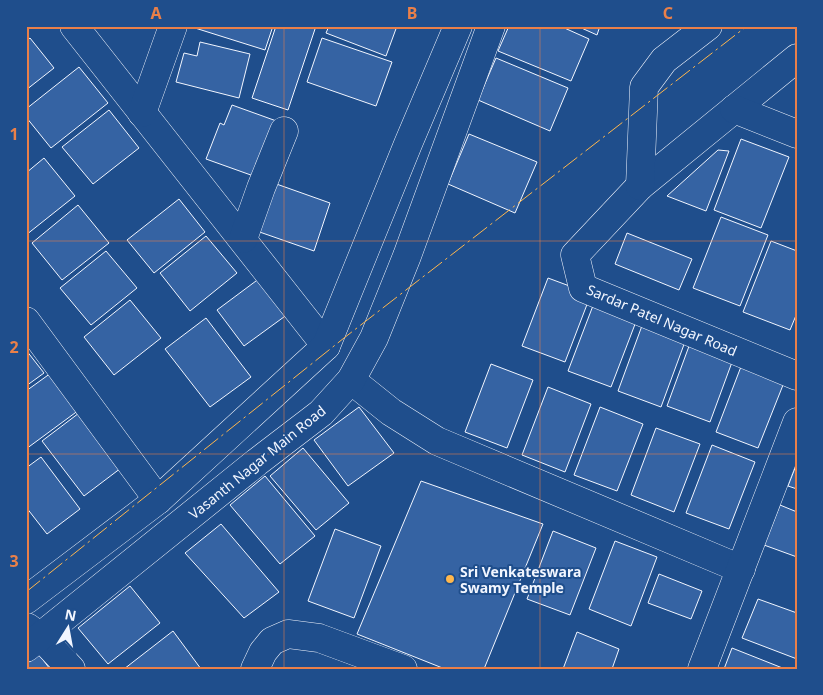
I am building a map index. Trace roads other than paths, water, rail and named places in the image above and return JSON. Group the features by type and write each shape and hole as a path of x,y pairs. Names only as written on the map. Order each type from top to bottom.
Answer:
{"street":[{"path":"74,26 326,346"},
{"path":"142,114 173,26"},
{"path":"26,600 158,500 326,346 458,26"},
{"name":"Vasanth Nagar Main Road","path":"31,637 321,412 351,380 374,338 407,256 492,26"},
{"path":"640,186 644,87 664,60 708,26"},
{"name":"Sardar Patel Nagar Road","path":"797,58 640,186 575,255 583,288 797,376"},
{"path":"734,109 797,134"},
{"path":"243,240 284,131"},
{"path":"26,320 158,500"},
{"path":"351,380 391,412 437,441 741,570"},
{"path":"702,669 797,422"},
{"path":"255,669 263,652 272,642 288,634 318,638 403,669"},
{"path":"31,637 70,669"}],"place":[{"name":"Sri Venkateswara Swamy Temple","path":"450,579"}]}
